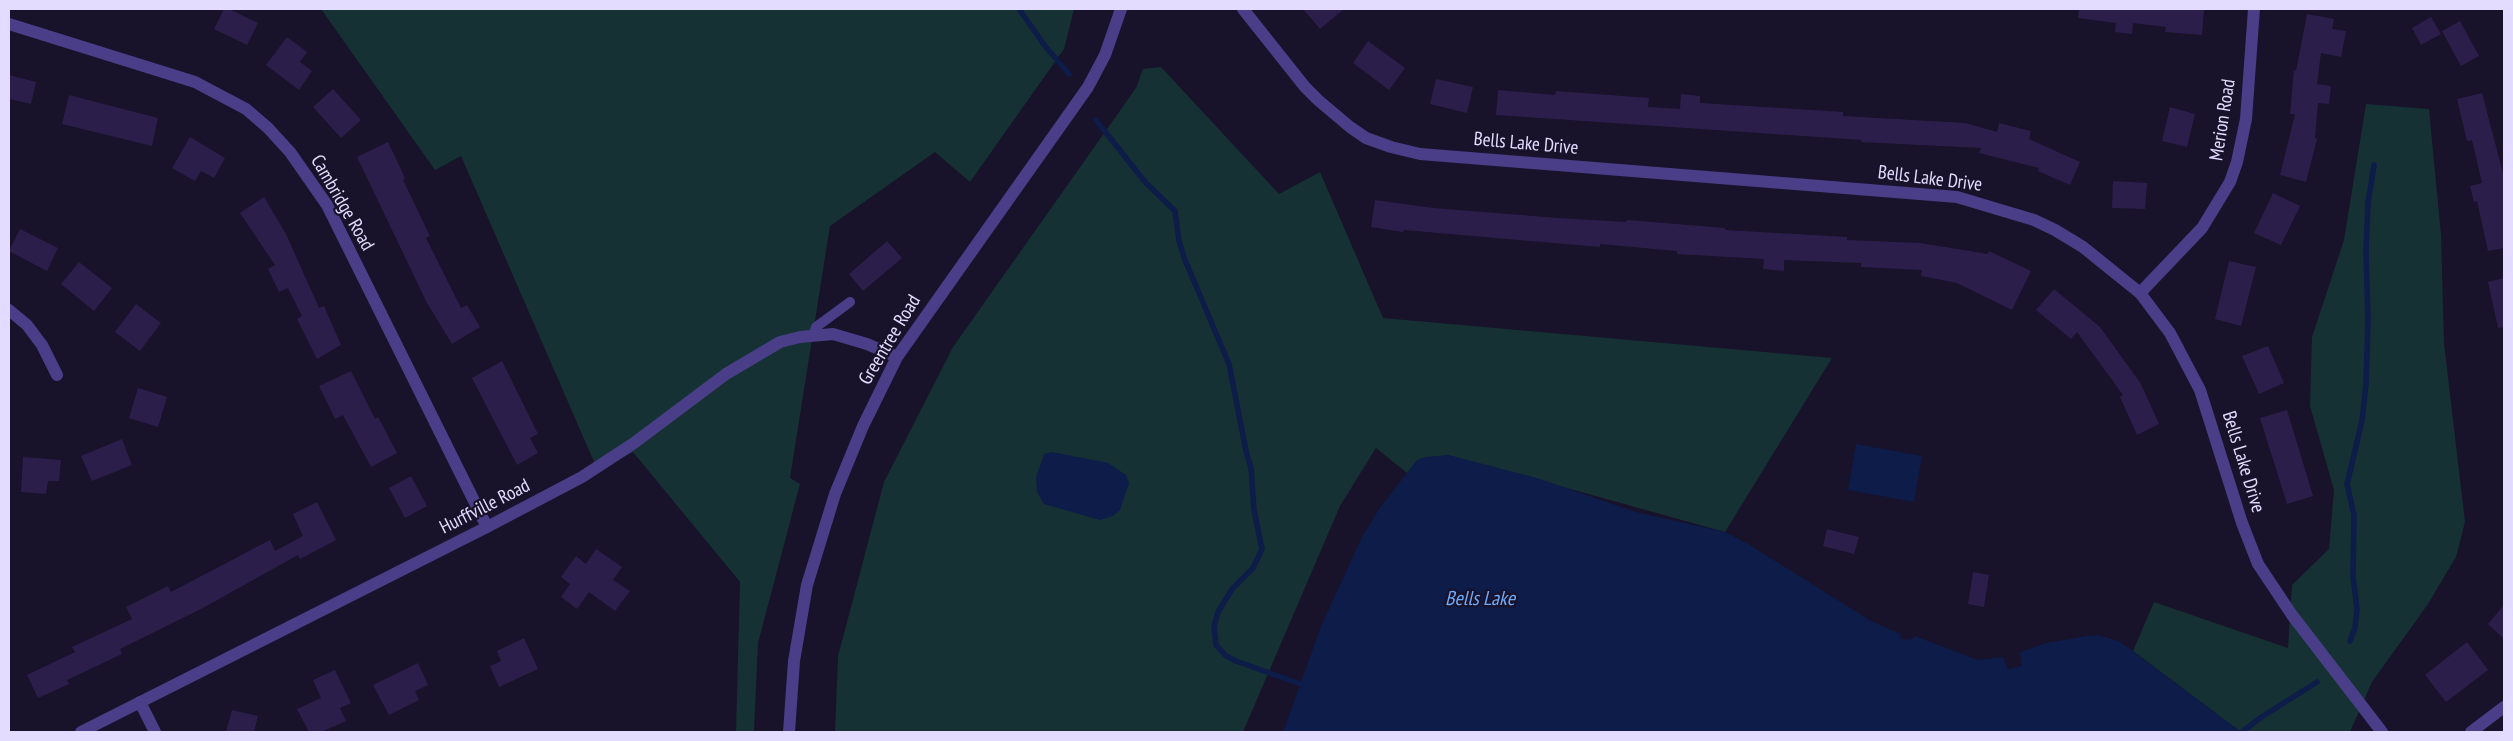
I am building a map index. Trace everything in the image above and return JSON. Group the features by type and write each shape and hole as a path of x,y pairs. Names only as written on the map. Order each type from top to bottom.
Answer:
{"street":[{"name":"Greentree Road","path":"789,732 794,661 800,623 820,540 835,494 860,433 897,358 957,270 1072,112 1098,71 1115,32 1121,9"},
{"name":"Bells Lake Drive","path":"1243,9 1305,88 1350,128 1366,138 1391,147 1430,155 1956,197 2012,212 2055,230 2106,264 2140,293 2170,332 2194,374 2242,523 2258,564 2297,622 2382,732"},
{"name":"Merion Road","path":"2140,293 2202,228 2230,182 2237,162 2246,119 2254,9"},
{"name":"Cambridge Road","path":"9,24 195,82 246,109 268,128 290,152 326,205 488,527"},
{"path":"9,310 27,325 37,338 57,375"},
{"name":"Hurffville Road","path":"81,732 488,527 609,461 726,374 780,342 814,334 833,334 848,337 897,358"},
{"path":"140,702 155,732"},
{"path":"2471,732 2504,707"}],"lane":[{"path":"814,334 816,327 850,302"}],"green space":[{"path":"321,9 1074,9 1064,49 970,182 935,152 830,226 790,478 800,484 758,643 754,732 736,732 740,582 633,452 598,471 461,156 435,170"},
{"path":"1161,67 1279,194 1320,172 1383,318 1832,358 1725,532 1448,455 1407,473 1376,448 1340,506 1243,732 835,732 838,656 884,482 953,347 1136,88 1143,69"},
{"path":"2366,104 2429,109 2441,235 2444,343 2465,522 2456,557 2428,604 2372,682 2350,732 2241,732 2133,651 2154,602 2288,648 2292,585 2329,549 2334,490 2310,406 2312,337 2344,240"}],"water":[{"path":"1856,444 1922,456 1914,502 1848,490"},
{"path":"1052,452 1108,463 1126,475 1129,483 1120,510 1113,516 1100,520 1044,504 1037,492 1036,477 1044,454"},
{"name":"Bells Lake","path":"1448,455 1537,478 1636,512 1725,532 1748,544 1871,621 1901,634 1900,638 1910,640 1915,636 1978,660 2003,657 2008,669 2022,666 2020,652 2046,643 2098,635 2119,641 2241,732 1283,732 1321,626 1362,537 1379,509 1417,460 1425,457"}],"building":[{"path":"224,9 229,9 258,23 247,45 214,29"},
{"path":"1303,9 1344,9 1320,29"},
{"path":"2079,9 2204,9 2202,35 2165,32 2166,27 2133,23 2132,34 2115,32 2116,23 2078,18"},
{"path":"2307,14 2334,19 2332,29 2346,31 2341,57 2321,53 2317,84 2331,86 2329,104 2318,103 2315,138 2317,139 2306,182 2280,175 2295,114 2290,114 2294,70 2296,71"},
{"path":"2431,17 2441,34 2421,45 2412,28"},
{"path":"2460,21 2479,56 2461,66 2442,31"},
{"path":"287,37 307,52 300,62 312,71 299,90 266,65"},
{"path":"1368,41 1405,68 1389,90 1353,63"},
{"path":"9,75 36,82 31,104 9,99"},
{"path":"1436,79 1473,87 1467,113 1430,104"},
{"path":"333,89 361,120 341,138 313,107"},
{"path":"1498,90 1555,95 1556,91 1649,98 1648,107 1680,109 1681,94 1700,96 1700,103 1843,112 1843,116 1965,123 1997,132 1999,123 2031,131 2029,139 2080,162 2070,185 2038,171 2039,168 1979,153 1981,148 1861,142 1862,140 1496,115"},
{"path":"2482,93 2504,177 2504,248 2488,251 2477,201 2474,202 2470,186 2482,183 2472,140 2467,141 2457,99"},
{"path":"69,95 158,118 152,146 62,124"},
{"path":"2170,107 2195,114 2187,147 2162,141"},
{"path":"190,137 225,158 214,178 201,171 195,181 172,168"},
{"path":"388,142 405,178 403,180 430,236 426,238 461,308 467,305 480,327 452,344 427,303 357,157"},
{"path":"2113,181 2147,183 2145,209 2112,208"},
{"path":"2273,193 2300,206 2281,245 2254,233"},
{"path":"264,197 286,234 319,308 324,306 341,345 317,359 297,319 302,316 288,288 279,292 268,269 275,265 240,213"},
{"path":"1375,200 1433,208 1558,218 1626,222 1627,220 1725,228 1725,230 1847,237 1847,240 1920,243 1988,254 1989,251 2031,271 2012,310 1957,283 1921,276 1922,270 1861,267 1861,263 1784,260 1784,271 1763,269 1764,259 1677,254 1677,251 1600,244 1600,247 1404,230 1403,232 1371,227"},
{"path":"20,229 58,248 47,271 9,251"},
{"path":"887,241 902,258 863,291 849,274"},
{"path":"2229,261 2256,267 2241,326 2215,319"},
{"path":"79,262 112,288 94,311 61,284"},
{"path":"2504,278 2504,327 2498,328 2488,282"},
{"path":"2054,289 2100,327 2141,384 2159,424 2137,435 2120,397 2123,395 2077,332 2071,339 2036,310"},
{"path":"136,304 161,323 140,351 115,332"},
{"path":"2268,346 2284,383 2259,394 2242,356"},
{"path":"502,361 538,434 530,438 538,453 517,465 472,378"},
{"path":"351,371 375,419 378,417 397,453 371,467 343,415 335,419 319,386"},
{"path":"138,388 167,397 158,427 129,418"},
{"path":"2287,410 2313,496 2287,504 2260,418"},
{"path":"122,439 132,465 92,481 81,456"},
{"path":"23,457 61,460 59,481 48,481 46,494 21,492"},
{"path":"411,476 427,506 405,518 389,488"},
{"path":"317,502 336,540 300,559 298,555 201,609 120,649 122,654 67,680 69,684 38,698 27,675 75,652 72,647 132,619 126,607 168,586 171,592 270,540 275,551 303,536 293,514"},
{"path":"1827,529 1859,537 1854,554 1823,546"},
{"path":"596,549 622,567 613,580 630,591 615,611 589,592 577,609 561,597 570,584 561,577 576,556 586,564"},
{"path":"1973,572 1989,575 1984,607 1968,604"},
{"path":"2504,605 2504,639 2488,624"},
{"path":"524,638 538,669 499,687 490,666 501,661 497,651"},
{"path":"2467,642 2488,670 2446,702 2425,675"},
{"path":"418,663 428,685 415,691 419,700 389,715 373,685"},
{"path":"335,670 351,703 340,708 346,721 321,732 309,732 297,709 321,698 313,680"},
{"path":"232,710 258,716 254,732 226,732"}],"waterway":[{"path":"1019,9 1045,46 1069,74"},
{"path":"1096,120 1145,182 1175,211 1179,241 1185,260 1229,364 1251,468 1254,510 1262,549 1253,568 1232,589 1218,612 1214,626 1216,645 1226,656 1236,661 1306,686"},
{"path":"2350,641 2355,628 2357,609 2353,576 2354,515 2347,484 2362,421 2366,384 2368,320 2366,251 2368,203 2374,165"},
{"path":"2242,732 2260,718 2317,682"}]}
